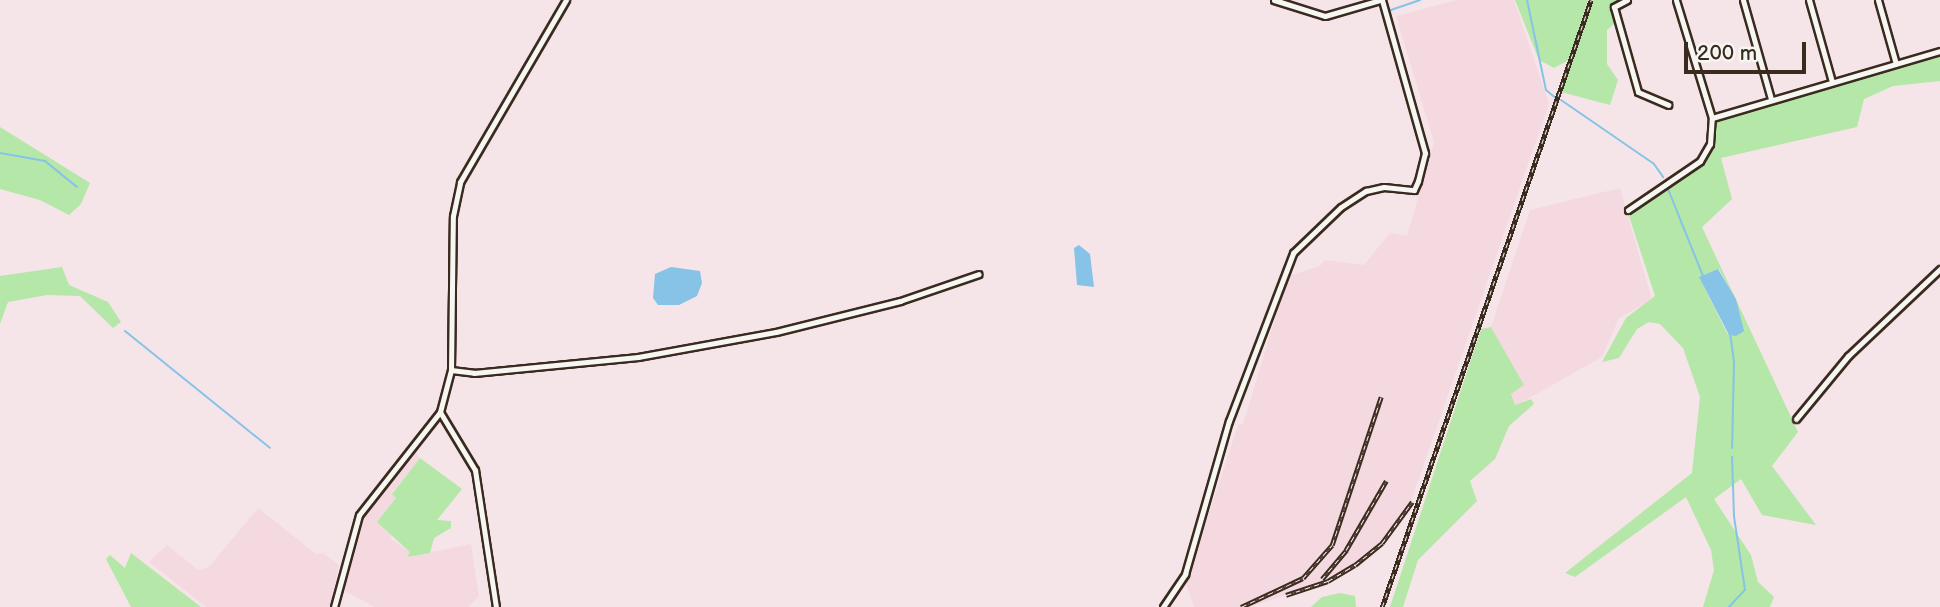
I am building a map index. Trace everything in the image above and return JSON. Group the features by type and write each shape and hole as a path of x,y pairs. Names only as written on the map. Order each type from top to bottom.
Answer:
{"street":[{"path":"334,607 359,515 440,412 451,370 453,216 459,187 566,0"},
{"path":"1163,607 1185,575 1229,421 1293,253 1342,207 1366,191 1384,187 1415,190 1424,153 1381,0 1325,16 1274,0"},
{"path":"1627,0 1615,3 1638,92 1668,106"},
{"path":"1628,210 1700,161 1710,144 1712,118 1676,0"},
{"path":"1743,0 1771,99"},
{"path":"1809,0 1832,82"},
{"path":"1878,0 1896,64"},
{"path":"1712,118 1940,51"},
{"path":"1796,419 1848,356 1940,269"},
{"path":"451,370 474,373 638,357 776,332 901,301 979,274"},
{"path":"440,412 476,473 496,607"}],"shaded area":[{"path":"1457,0 1514,0 1549,104 1406,516 1379,550 1335,579 1250,607 1194,607 1186,584 1238,425 1243,424 1288,276 1320,266 1325,260 1364,265 1390,233 1407,236 1434,142 1396,16"},
{"path":"1620,188 1652,300 1619,318 1602,357 1515,406 1511,394 1524,385 1491,327 1530,210"},
{"path":"414,451 420,458 392,493 396,497 391,539 411,552 408,557 471,544 479,596 468,607 375,607 343,590 364,514"},
{"path":"258,508 316,554 323,553 339,565 330,607 206,607 149,562 167,545 198,570 209,567"}],"green space":[{"path":"1515,0 1588,0 1569,60 1554,68 1539,60"},
{"path":"1593,0 1619,0 1611,7 1615,23 1607,30 1607,64 1618,80 1610,105 1561,92"},
{"path":"1940,55 1940,81 1893,86 1864,99 1857,127 1721,158 1732,199 1702,227 1798,432 1772,466 1816,525 1762,515 1741,479 1714,499 1751,555 1758,582 1774,597 1770,607 1703,607 1714,570 1711,550 1686,497 1575,577 1565,573 1692,473 1700,397 1683,348 1660,324 1649,322 1637,329 1619,358 1602,362 1626,318 1655,296 1629,216 1705,164 1715,144 1714,120","holes":["1719,269 1736,300 1728,335 1703,285 1704,275"]},
{"path":"0,127 90,183 81,204 69,215 40,200 0,189"},
{"path":"62,267 69,285 108,302 121,322 113,328 80,296 47,295 8,302 0,324 0,276"},
{"path":"1491,327 1524,385 1511,394 1515,405 1531,399 1534,404 1509,426 1495,459 1470,481 1477,501 1418,560 1403,607 1390,607 1481,329"},
{"path":"420,458 462,489 437,520 451,521 451,528 434,538 430,553 407,557 410,552 377,522 396,498 392,494"},
{"path":"131,553 201,607 131,607 106,559 110,555 125,568"},
{"path":"1340,593 1355,596 1356,607 1311,607 1322,597"}],"water":[{"path":"1079,245 1090,254 1094,287 1077,285 1074,248"},
{"path":"671,267 700,271 702,283 697,296 679,305 658,305 653,298 655,274"},
{"path":"1718,269 1736,299 1744,331 1736,336 1729,335 1699,277"}],"waterway":[{"path":"1388,11 1420,0"},
{"path":"1527,0 1546,90 1556,98"},
{"path":"1561,100 1654,164 1663,177"},
{"path":"0,153 45,161 77,187"},
{"path":"1668,189 1703,276"},
{"path":"125,331 270,448"},
{"path":"1730,333 1734,363 1732,448"},
{"path":"1729,607 1745,590 1734,516 1732,457"}],"railway":[{"path":"1382,607 1591,0"},
{"path":"1241,607 1303,578 1332,545 1381,397"},
{"path":"1322,579 1346,550 1386,481"},
{"path":"1286,595 1328,581 1355,565 1382,543 1412,502"}]}
